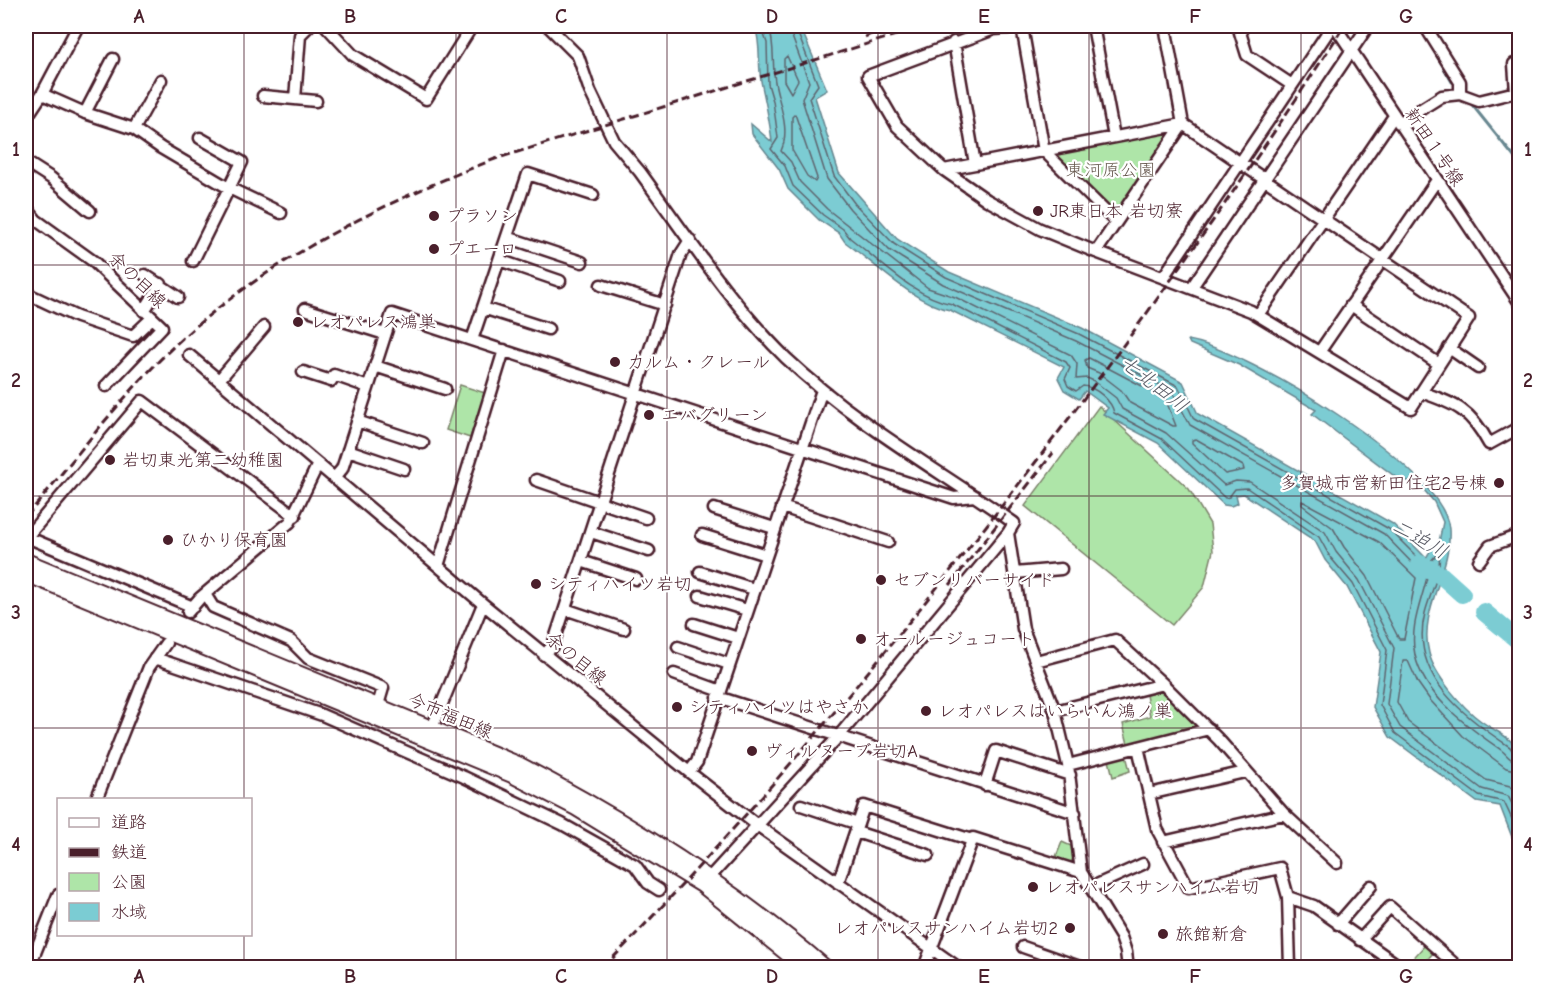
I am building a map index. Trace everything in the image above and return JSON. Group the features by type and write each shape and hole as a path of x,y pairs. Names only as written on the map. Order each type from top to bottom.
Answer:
{"main road":[{"name":"今市福田線","path":"26,561 518,764 583,797 686,860 779,927 826,968"},
{"name":"今市福田線","path":"26,574 512,775 576,808 702,885 805,968"}],"street":[{"path":"26,118 42,94 78,26"},
{"path":"295,99 300,35 309,26"},
{"path":"326,26 353,55 426,99 470,29 456,26"},
{"path":"548,26 578,56 590,91 614,141 640,172 741,308 785,356 822,390 875,432 1014,523 838,737 710,877"},
{"path":"1037,26 993,29 868,76 897,126 944,170 987,201 1040,229 1192,287 1258,315 1411,408 1469,318 1183,124 1165,26"},
{"path":"1093,26 1114,137"},
{"path":"1238,26 1247,55 1292,85"},
{"path":"1164,276 1333,26"},
{"name":"新田１号線","path":"1333,26 1520,303"},
{"path":"1192,287 1368,26"},
{"path":"1425,26 1460,82 1460,94"},
{"path":"1022,27 1044,151 1116,222"},
{"path":"954,42 975,164"},
{"path":"85,113 113,59"},
{"path":"1258,315 1396,120 1442,96 1460,94 1479,100 1518,91 1514,64"},
{"path":"134,129 162,80"},
{"path":"42,94 85,113 134,129 160,148 227,187 281,213"},
{"path":"263,96 316,100"},
{"path":"944,170 1183,124"},
{"path":"1096,252 1183,124"},
{"path":"193,261 227,187 242,162 200,138"},
{"path":"26,162 51,178 90,211"},
{"path":"472,340 528,174 593,195"},
{"path":"1320,351 1437,180"},
{"name":"余の目線","path":"26,207 36,220 93,261 162,327 106,386"},
{"path":"507,237 582,262"},
{"path":"548,651 591,532 681,254 690,240"},
{"path":"499,260 560,281"},
{"path":"146,275 178,297"},
{"path":"27,294 77,317 133,336 148,314 161,285"},
{"path":"602,285 665,305"},
{"path":"1351,305 1439,364"},
{"path":"483,308 549,329"},
{"path":"305,309 385,334"},
{"path":"337,474 348,450 392,314 954,498 975,496"},
{"path":"219,380 264,327"},
{"path":"1449,348 1478,368"},
{"path":"439,560 504,350"},
{"name":"余の目線","path":"189,355 318,464 337,474 439,560 483,604 548,651 758,825 959,968"},
{"path":"375,366 445,389"},
{"path":"303,372 331,381 334,375 368,387"},
{"path":"692,768 720,694 822,390"},
{"path":"1421,392 1448,401 1476,420 1489,444 1520,427"},
{"path":"295,516 142,401 26,537 190,610 205,594 295,516 318,464"},
{"path":"357,421 423,444"},
{"path":"348,450 404,470"},
{"path":"536,480 646,518"},
{"path":"782,507 888,542"},
{"path":"714,509 774,528"},
{"path":"591,532 649,551"},
{"path":"1008,533 1023,629 1055,711 1069,770 1081,872 1121,937 1128,968"},
{"path":"1479,561 1490,546 1520,534"},
{"path":"702,535 765,555"},
{"path":"581,561 636,579"},
{"path":"1015,573 1061,569"},
{"path":"700,572 754,589"},
{"path":"205,594 213,607 291,641 308,658 383,688 378,705"},
{"path":"700,596 747,610"},
{"path":"432,728 483,604"},
{"path":"565,609 624,629"},
{"path":"694,624 738,638"},
{"path":"1036,661 1115,640 1209,729 1284,814 1337,863"},
{"path":"97,798 155,658 166,643"},
{"path":"678,647 729,664"},
{"path":"155,658 322,716 464,777 562,824 635,865 648,883 659,890"},
{"path":"674,674 720,694 838,737 1075,813"},
{"path":"1055,711 1163,684"},
{"path":"985,785 996,751 1069,770 1138,747 1209,729"},
{"path":"1138,747 1157,829 1189,888 1280,867 1288,897 1290,968"},
{"path":"1149,794 1245,772"},
{"path":"801,805 928,855"},
{"path":"838,883 864,806 1081,872"},
{"path":"1163,842 1284,814"},
{"path":"924,968 972,840"},
{"path":"1090,888 1143,864"},
{"path":"1338,924 1371,886"},
{"path":"1288,897 1314,906 1402,968"},
{"path":"29,968 57,898"},
{"path":"1360,940 1390,907 1459,968"},
{"path":"1023,947 1083,968"}],"green space":[{"name":"東河原公園","path":"1167,132 1169,136 1116,213 1056,159 1058,152"},
{"path":"460,385 485,393 470,438 446,430"},
{"path":"1099,406 1189,489 1210,524 1213,551 1204,587 1172,625 1025,506"},
{"path":"1166,693 1194,721 1194,728 1128,744 1123,724 1150,716 1146,695"},
{"path":"1126,755 1130,771 1113,777 1109,760"},
{"path":"1062,842 1071,846 1073,859 1070,863 1055,859"},
{"path":"1425,945 1433,953 1421,967 1408,964"}],"water":[{"name":"七北田川","path":"755,26 800,26 827,90 815,97 839,173 897,239 949,272 1082,328 1183,382 1198,414 1393,524 1426,558 1433,546 1439,542 1443,522 1434,502 1419,484 1397,478 1312,414 1316,410 1239,365 1190,344 1188,340 1215,348 1295,388 1380,445 1415,475 1439,504 1449,529 1446,560 1428,622 1429,653 1443,681 1458,700 1481,721 1509,739 1517,749 1520,756 1519,844 1512,837 1500,806 1477,802 1390,737 1373,707 1381,652 1347,587 1325,560 1315,541 1244,494 1236,495 1238,503 1231,506 1224,505 1158,443 1103,414 1108,408 1085,391 1079,399 1064,390 1058,378 1064,367 950,310 923,300 895,282 845,242 839,233 819,220 788,189 779,169 752,134 751,124 772,142"}],"waterway":[{"path":"1428,40 1452,82"},
{"path":"1469,101 1514,157 1520,168"},
{"name":"二迫川","path":"1420,564 1442,576 1462,594"},
{"name":"二迫川","path":"1484,612 1520,642"}],"railway":[{"path":"865,37 889,26"},
{"path":"26,517 124,399 188,333 258,279 334,233 413,193 495,159 925,26"},
{"path":"603,968 708,857 808,743 858,685 1001,507 1178,270 1304,88 1344,26"},
{"path":"950,585 1053,453"}],"place":[{"name":"JR東日本 岩切寮","path":"1038,211"},
{"name":"プラソン","path":"434,216"},
{"name":"プエーロ","path":"434,249"},
{"name":"レオパレス鴻巣","path":"298,322"},
{"name":"カルム・クレール","path":"615,362"},
{"name":"エバグリーン","path":"649,415"},
{"name":"岩切東光第二幼稚園","path":"110,460"},
{"name":"多賀城市営新田住宅2号棟","path":"1499,483"},
{"name":"ひかり保育園","path":"168,540"},
{"name":"セブンリバーサイド","path":"881,580"},
{"name":"シティハイツ岩切","path":"536,584"},
{"name":"オールージュコート","path":"861,639"},
{"name":"シティハイツはやさか","path":"677,707"},
{"name":"レオパレスはいらいん鴻ノ巣","path":"926,711"},
{"name":"ヴィルヌーブ岩切A","path":"752,751"},
{"name":"レオパレスサンハイム岩切","path":"1033,887"},
{"name":"レオパレスサンハイム岩切2","path":"1070,928"},
{"name":"旅館新倉","path":"1163,934"}]}
